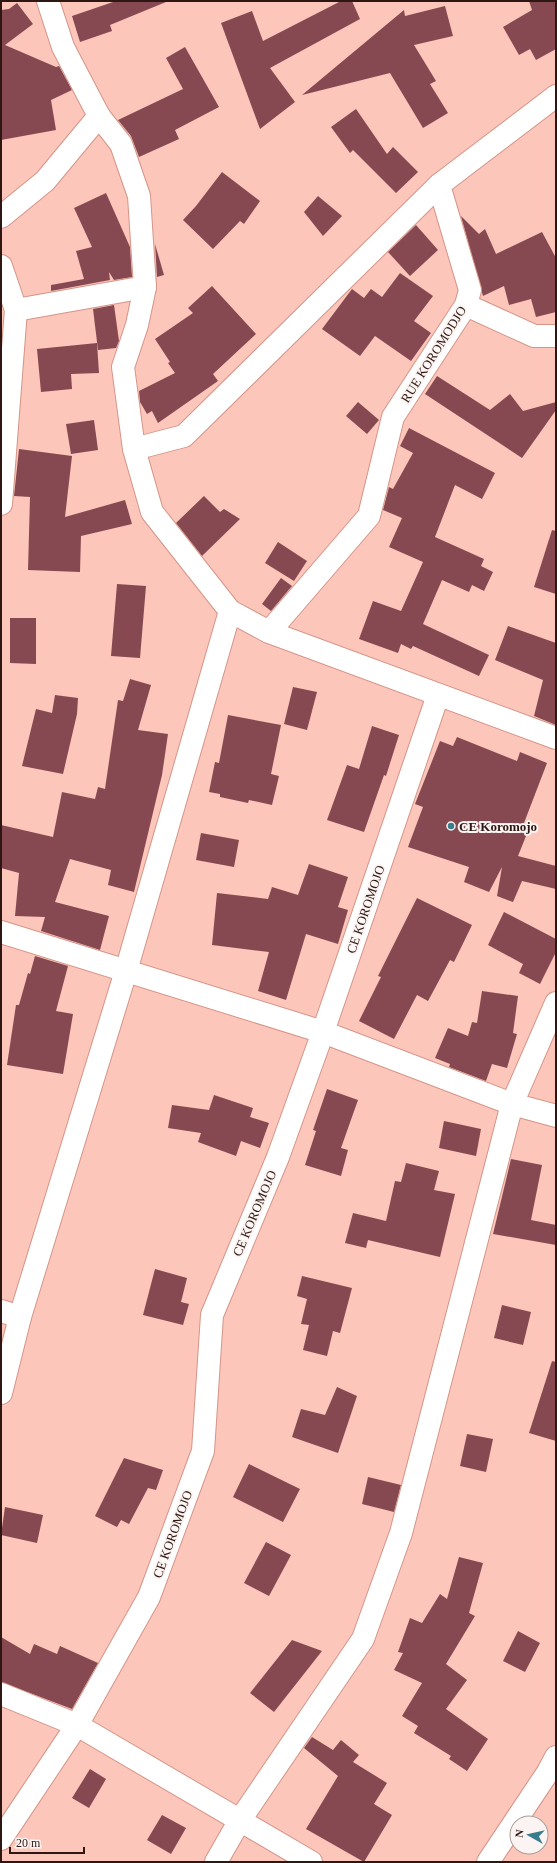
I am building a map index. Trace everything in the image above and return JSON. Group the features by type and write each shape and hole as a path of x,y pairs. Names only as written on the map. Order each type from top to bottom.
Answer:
{"street":[{"path":"48,1 63,47 99,116 121,144 139,196 144,287 137,325 123,367 134,449 152,512 230,611 270,632 556,738"},
{"path":"134,449 184,436 439,185 556,96"},
{"path":"1,217 45,181 99,116"},
{"name":"RUE KOROMODJO","path":"270,632 369,516 393,417 466,305 470,290 439,185"},
{"path":"1,504 16,310 2,270"},
{"path":"16,310 144,287"},
{"path":"466,305 534,336 556,336"},
{"path":"1,1393 10,1314 126,971 230,611"},
{"name":"CE KOROMOJO","path":"1,1839 77,1725 149,1597 203,1451 212,1315 278,1157 323,1032 438,695"},
{"path":"1,932 323,1032 512,1104 556,1116"},
{"path":"216,1862 240,1820 363,1639 401,1533 512,1104 556,1003"},
{"path":"1,1694 77,1725 311,1862"},
{"path":"488,1862 548,1772 556,1757"}],"building":[{"path":"116,1 166,2 110,25 112,31 80,42 72,16"},
{"path":"341,1 352,1 360,19 270,68 295,102 260,129 221,23 252,11 263,41"},
{"path":"529,1 556,1 556,49 536,60 530,49 519,55 503,27 532,10"},
{"path":"17,3 33,24 5,45 56,67 59,66 72,90 51,100 56,130 1,140 1,10 9,9"},
{"path":"445,6 453,36 414,45 436,81 430,84 448,113 423,128 390,73 302,95 404,10 405,16"},
{"path":"185,47 219,107 175,130 179,139 139,157 131,136 118,120 183,89 166,58"},
{"path":"356,109 387,154 393,147 418,172 396,193 353,150 350,153 331,127"},
{"path":"222,172 260,201 244,224 240,221 213,249 183,220 196,206"},
{"path":"106,193 130,247 132,277 114,280 109,272 110,280 51,291 51,285 84,279 76,251 92,247 74,208"},
{"path":"318,196 342,216 323,236 304,212"},
{"path":"461,216 479,234 485,229 496,254 542,232 556,258 556,312 536,317 531,299 509,305 504,286 483,296"},
{"path":"416,225 438,250 410,276 388,252"},
{"path":"155,244 164,275 157,277"},
{"path":"400,273 433,296 414,321 431,333 411,361 375,336 360,356 322,329 352,289 364,298 371,289 382,297"},
{"path":"212,286 256,334 213,374 218,381 158,423 152,411 147,414 140,402 139,391 175,373 168,363 170,362 155,339 193,313 188,308"},
{"path":"114,305 119,341 116,348 98,350 93,309"},
{"path":"97,343 99,373 71,374 72,389 41,392 37,349"},
{"path":"437,376 490,410 510,394 523,411 556,402 556,410 522,458 425,394"},
{"path":"358,402 379,420 367,434 346,416"},
{"path":"94,420 98,450 71,454 66,424"},
{"path":"409,428 495,473 482,499 455,485 435,537 484,559 481,566 493,572 484,591 472,585 469,592 442,580 423,624 489,655 479,676 413,646 411,649 401,644 398,653 359,639 373,601 401,611 423,562 389,547 402,518 383,510 389,487 393,489 413,453 400,446"},
{"path":"19,449 72,456 65,517 125,500 132,524 81,536 80,572 28,570 30,497 14,496"},
{"path":"204,496 220,512 224,509 240,519 202,556 176,523"},
{"path":"552,530 556,531 556,594 534,587"},
{"path":"278,542 307,561 294,581 265,563"},
{"path":"281,578 292,586 271,611 262,604"},
{"path":"117,584 146,586 140,658 111,656"},
{"path":"10,618 36,618 36,664 10,663"},
{"path":"508,626 556,643 556,725 534,716 543,680 495,660"},
{"path":"130,679 151,685 138,730 168,734 162,775 134,892 108,885 111,870 70,859 55,902 109,916 100,950 41,931 45,917 15,916 19,873 1,868 1,825 53,837 62,792 95,799 98,787 105,789 118,700 123,701"},
{"path":"293,687 317,692 307,730 284,724"},
{"path":"55,695 78,698 77,714 63,774 22,766 36,709 52,713"},
{"path":"228,715 281,725 271,774 279,776 272,805 249,800 248,803 220,797 220,794 209,792 215,762 219,763"},
{"path":"372,726 399,735 386,776 384,775 364,832 327,820 347,765 359,769"},
{"path":"457,737 517,761 520,752 547,763 524,823 530,826 518,856 556,866 556,889 522,881 513,902 497,896 502,867 489,892 464,882 469,867 408,847 423,807 415,804 440,741 453,746"},
{"path":"201,833 239,840 234,867 196,860"},
{"path":"309,864 348,877 338,907 348,910 338,944 306,934 286,1000 258,991 269,952 212,945 217,893 268,899 272,887 298,895"},
{"path":"417,898 472,925 454,962 450,960 428,1001 417,995 394,1039 359,1021 381,977 378,976"},
{"path":"504,912 556,939 556,952 540,984 519,973 523,964 488,945"},
{"path":"35,956 68,966 56,1011 73,1014 63,1074 7,1065 16,1005 19,1005 28,973 30,974"},
{"path":"482,991 518,996 513,1033 517,1034 507,1068 492,1064 486,1081 449,1067 450,1064 435,1058 448,1028 468,1036 472,1022 477,1023"},
{"path":"327,1089 358,1100 341,1148 348,1150 341,1176 305,1165 316,1131 313,1130"},
{"path":"214,1095 253,1108 250,1117 269,1123 260,1148 241,1141 236,1156 198,1142 201,1133 168,1128 172,1105 209,1110"},
{"path":"444,1121 481,1129 476,1156 439,1148"},
{"path":"511,1159 542,1165 531,1220 556,1225 556,1245 493,1234"},
{"path":"406,1163 439,1171 434,1190 455,1194 440,1257 368,1240 366,1248 345,1243 353,1213 386,1221 395,1181 401,1182"},
{"path":"155,1269 187,1278 181,1302 189,1304 183,1325 143,1315"},
{"path":"302,1276 352,1288 340,1333 333,1331 327,1356 303,1350 309,1325 301,1324 307,1299 297,1296"},
{"path":"502,1305 531,1312 523,1345 494,1338"},
{"path":"552,1361 556,1362 556,1441 529,1433"},
{"path":"337,1387 357,1396 338,1453 292,1437 301,1409 325,1415"},
{"path":"467,1434 493,1439 486,1472 460,1466"},
{"path":"124,1458 163,1470 156,1490 148,1488 129,1524 121,1520 117,1527 95,1516"},
{"path":"249,1464 300,1489 283,1522 233,1497"},
{"path":"368,1477 401,1485 394,1512 362,1504"},
{"path":"5,1507 43,1515 37,1543 1,1535"},
{"path":"266,1542 291,1555 269,1596 244,1583"},
{"path":"459,1557 483,1563 469,1613 475,1616 446,1664 467,1680 446,1709 488,1739 467,1771 449,1759 451,1756 414,1733 418,1726 402,1716 422,1683 394,1670 403,1653 398,1652 410,1618 422,1623 440,1594 447,1599"},
{"path":"518,1631 540,1643 525,1672 503,1661"},
{"path":"1,1637 30,1654 34,1644 57,1654 60,1646 98,1663 72,1709 1,1682"},
{"path":"292,1640 322,1651 274,1712 250,1693"},
{"path":"312,1737 333,1750 341,1740 359,1755 353,1762 387,1783 374,1804 392,1815 364,1862 306,1829 338,1776 304,1748"},
{"path":"90,1769 106,1779 89,1808 72,1798"},
{"path":"162,1815 186,1828 171,1854 147,1840"}],"place":[{"name":"CE Koromojo","path":"451,826"}]}
